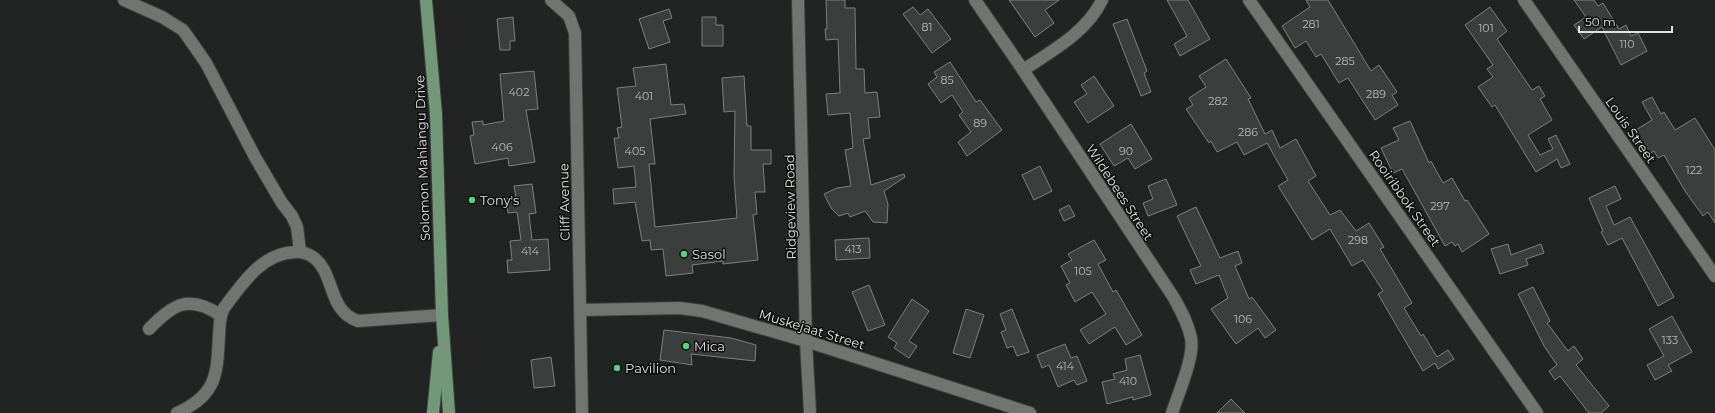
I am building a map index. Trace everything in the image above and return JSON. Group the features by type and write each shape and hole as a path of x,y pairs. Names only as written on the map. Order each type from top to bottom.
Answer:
{"main road":[{"name":"Solomon Mahlangu Drive","path":"426,0 436,114 442,315 449,413"},
{"name":"Solomon Mahlangu Drive","path":"433,413 442,315"}],"street":[{"path":"124,0 162,17 183,30 206,63 255,157 282,203 292,216 297,227 300,251"},
{"name":"Cliff Avenue","path":"551,0 569,16 575,33 582,413"},
{"name":"Ridgeview Road","path":"798,0 806,341 810,413"},
{"name":"Wildebees Street","path":"975,0 1024,70 1174,298 1188,326 1192,339 1192,353 1172,413"},
{"path":"1024,70 1086,25 1102,0"},
{"name":"Rooiribbok Street","path":"1249,0 1537,413"},
{"name":"Louis Street","path":"1524,0 1715,276"},
{"path":"177,413 188,408 210,389 216,372 220,315 231,299 257,268 270,258 280,254 300,251 307,253 320,264 325,271 338,306 351,319 358,321 442,315"},
{"path":"150,329 171,308 188,303 204,306 220,315"},
{"name":"Muskejaat Street","path":"580,310 680,308 702,311 806,341 1030,413"}],"building":[{"path":"826,0 845,0 845,8 855,8 856,69 864,69 865,93 877,92 880,117 868,118 870,138 863,139 871,185 904,174 905,177 884,191 888,204 887,223 873,222 865,211 850,217 848,213 839,216 831,208 824,194 837,188 851,186 845,150 853,148 850,113 828,115 826,94 840,93 838,39 826,40"},
{"path":"1009,0 1059,0 1045,10 1054,23 1035,37"},
{"path":"1167,0 1188,0 1210,39 1180,56 1174,44 1187,36"},
{"path":"1306,0 1328,0 1371,71 1379,65 1397,92 1392,95 1398,105 1375,120 1348,78 1339,83 1321,54 1316,57 1306,41 1295,48 1282,26 1310,7"},
{"path":"1574,0 1594,0 1598,6 1603,3 1619,29 1626,25 1631,36 1638,33 1647,51 1621,65 1602,27 1584,39 1574,25 1586,17"},
{"path":"913,7 920,15 928,9 951,39 932,53 903,14"},
{"path":"1490,7 1507,31 1497,39 1532,90 1539,86 1545,96 1540,99 1552,120 1528,135 1540,155 1553,149 1548,139 1556,135 1570,164 1561,168 1557,159 1536,172 1495,105 1492,107 1478,87 1493,77 1487,69 1493,65 1465,25"},
{"path":"669,9 672,18 663,21 670,42 649,49 639,19"},
{"path":"513,17 515,41 510,41 510,50 500,50 497,19"},
{"path":"702,17 716,17 716,25 723,25 723,46 702,46"},
{"path":"1127,19 1147,71 1144,73 1151,92 1141,96 1113,24"},
{"path":"1226,59 1251,98 1248,99 1265,134 1272,130 1280,148 1296,139 1316,176 1308,181 1330,215 1340,210 1356,231 1369,223 1384,247 1380,249 1412,303 1404,308 1421,336 1423,334 1437,357 1448,350 1454,359 1438,369 1435,363 1423,371 1378,294 1383,291 1363,260 1352,266 1330,229 1312,240 1278,186 1288,180 1267,143 1244,155 1237,142 1217,152 1211,141 1209,143 1186,109 1193,105 1189,98 1206,87 1199,76"},
{"path":"950,62 976,102 980,100 1002,130 967,156 958,142 971,132 959,115 963,112 952,95 941,103 928,84 937,77 934,72"},
{"path":"666,64 671,105 684,104 686,114 650,119 655,164 649,164 655,227 737,218 734,176 735,111 724,112 722,78 744,76 747,126 751,126 751,150 771,150 771,164 763,164 765,192 755,192 757,214 753,215 758,260 723,264 723,261 692,265 693,273 666,276 663,249 651,250 650,240 642,241 635,202 614,204 613,189 636,187 634,166 618,168 614,138 619,138 617,128 622,127 617,88 636,86 633,68"},
{"path":"534,71 538,109 526,110 535,162 509,166 508,158 475,164 470,136 474,135 472,122 483,121 483,125 504,121 500,74"},
{"path":"1094,76 1114,106 1088,123 1074,102 1087,94 1081,85"},
{"path":"1652,97 1661,114 1664,112 1675,130 1695,118 1715,150 1715,223 1708,212 1703,216 1685,191 1664,155 1658,158 1654,151 1645,156 1631,133 1652,120 1642,102"},
{"path":"1410,121 1429,163 1431,161 1443,183 1452,178 1465,201 1467,200 1489,234 1462,252 1458,244 1455,246 1452,242 1445,246 1402,169 1393,173 1381,148 1399,140 1393,128"},
{"path":"1131,124 1152,159 1135,169 1128,158 1114,166 1100,144"},
{"path":"1040,166 1052,191 1034,200 1022,175"},
{"path":"1166,179 1177,205 1148,216 1143,203 1153,199 1148,186"},
{"path":"532,184 536,213 529,214 532,240 548,239 550,270 508,273 507,260 512,260 510,241 521,240 517,212 508,213 506,199 516,197 514,186"},
{"path":"1615,186 1621,199 1606,206 1614,225 1630,217 1674,297 1658,306 1622,238 1608,245 1601,232 1603,231 1589,198"},
{"path":"1069,205 1075,216 1064,221 1059,210"},
{"path":"1196,207 1220,258 1238,251 1242,263 1235,266 1249,299 1252,297 1276,330 1265,338 1258,328 1236,344 1211,309 1228,298 1219,275 1196,284 1190,270 1201,266 1177,216"},
{"path":"869,238 870,258 836,260 835,240"},
{"path":"1094,240 1106,260 1098,264 1113,292 1116,290 1142,335 1126,345 1115,327 1089,344 1080,330 1106,314 1092,292 1075,302 1066,285 1070,283 1061,266 1072,260 1068,254"},
{"path":"1508,244 1511,255 1541,244 1544,253 1526,259 1528,265 1500,274 1491,249"},
{"path":"869,285 885,325 868,331 852,292"},
{"path":"1533,287 1550,321 1547,323 1568,351 1574,346 1583,359 1576,365 1609,406 1601,413 1589,413 1560,376 1555,380 1549,371 1557,365 1544,346 1518,294"},
{"path":"912,299 929,311 909,341 917,346 909,358 894,348 897,343 888,337"},
{"path":"966,309 984,315 970,358 953,353"},
{"path":"1012,309 1029,352 1017,356 1013,346 1007,348 1001,332 1006,330 1000,314"},
{"path":"1672,316 1692,352 1668,365 1672,371 1655,380 1647,365 1664,356 1649,329"},
{"path":"664,330 731,338 756,345 755,361 691,354 692,365 660,360"},
{"path":"1065,344 1071,358 1077,356 1087,381 1077,385 1074,380 1058,387 1049,365 1042,368 1037,355"},
{"path":"1140,355 1151,395 1133,400 1133,397 1107,404 1102,382 1115,379 1113,374 1127,370 1125,359"},
{"path":"551,357 555,386 534,388 531,360"},
{"path":"1231,399 1245,413 1217,413"}],"place":[{"name":"Tony's","path":"472,200"},
{"name":"Sasol","path":"684,254"},
{"name":"Mica","path":"686,346"},
{"name":"Pavilion","path":"617,368"}]}
